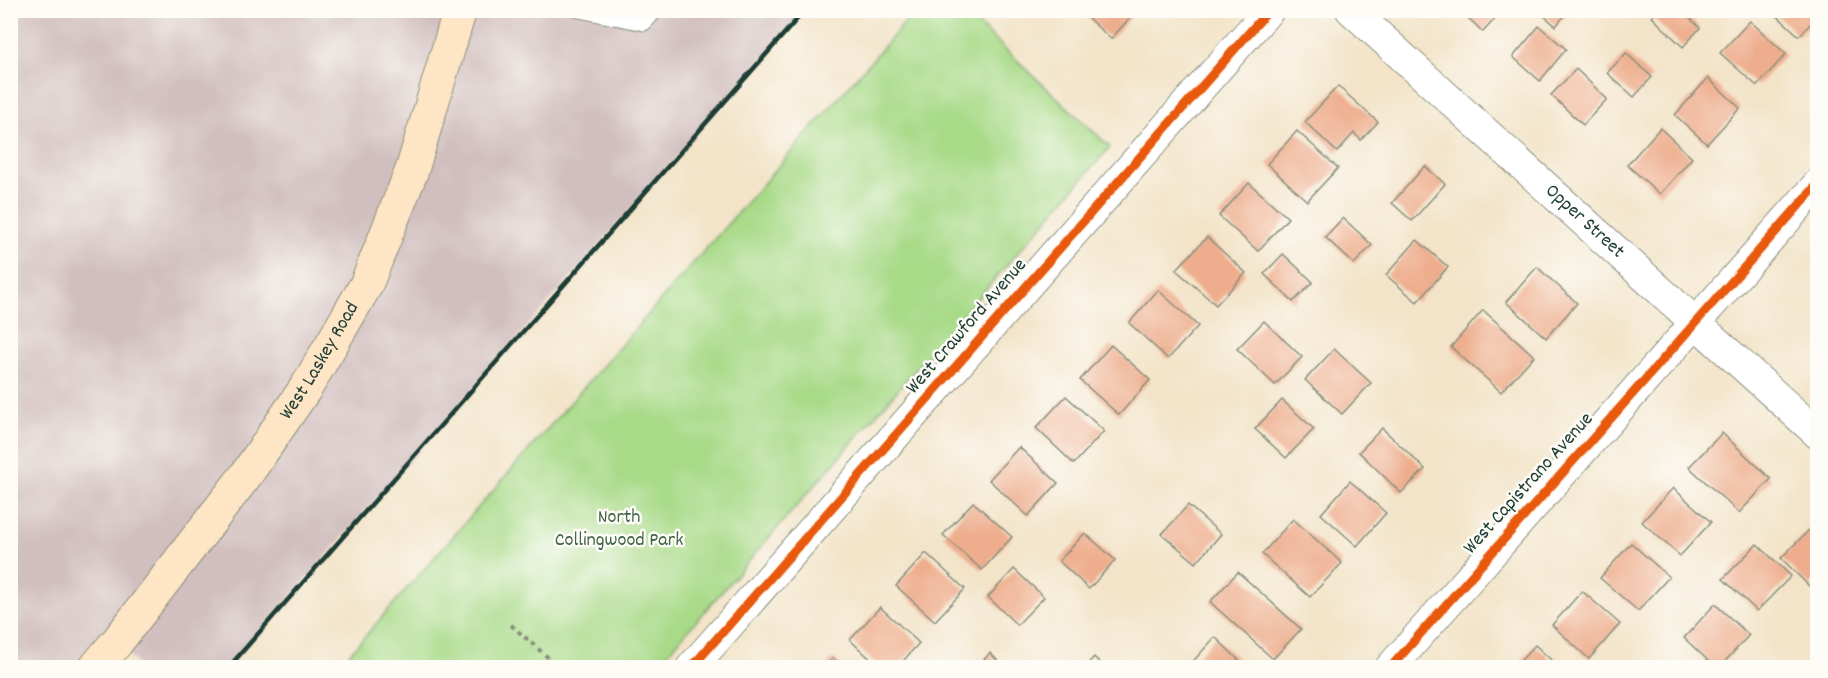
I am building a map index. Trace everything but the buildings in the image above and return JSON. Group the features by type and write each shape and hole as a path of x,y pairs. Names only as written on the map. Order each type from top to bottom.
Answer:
{"main road":[{"name":"West Laskey Road","path":"94,668 117,642 246,475 307,386 366,285 412,170 460,10"}],"street":[{"name":"West Crawford Avenue","path":"691,668 1269,10"},
{"name":"Opper Street","path":"1351,10 1818,434"},
{"name":"West Capistrano Avenue","path":"1390,668 1818,184"}],"lane":[{"path":"579,10 644,23 656,10"}],"path":[{"path":"511,625 560,668"}],"shaded area":[{"path":"10,11 804,11 228,668 140,667 117,642 95,667 11,667"}],"green space":[{"name":"North Collingwood Park","path":"915,11 964,11 1110,147 656,667 338,667"}],"railway":[{"path":"228,668 805,10"}],"cycle path":[{"path":"691,668 1269,10"},
{"path":"1390,668 1818,184"}]}
